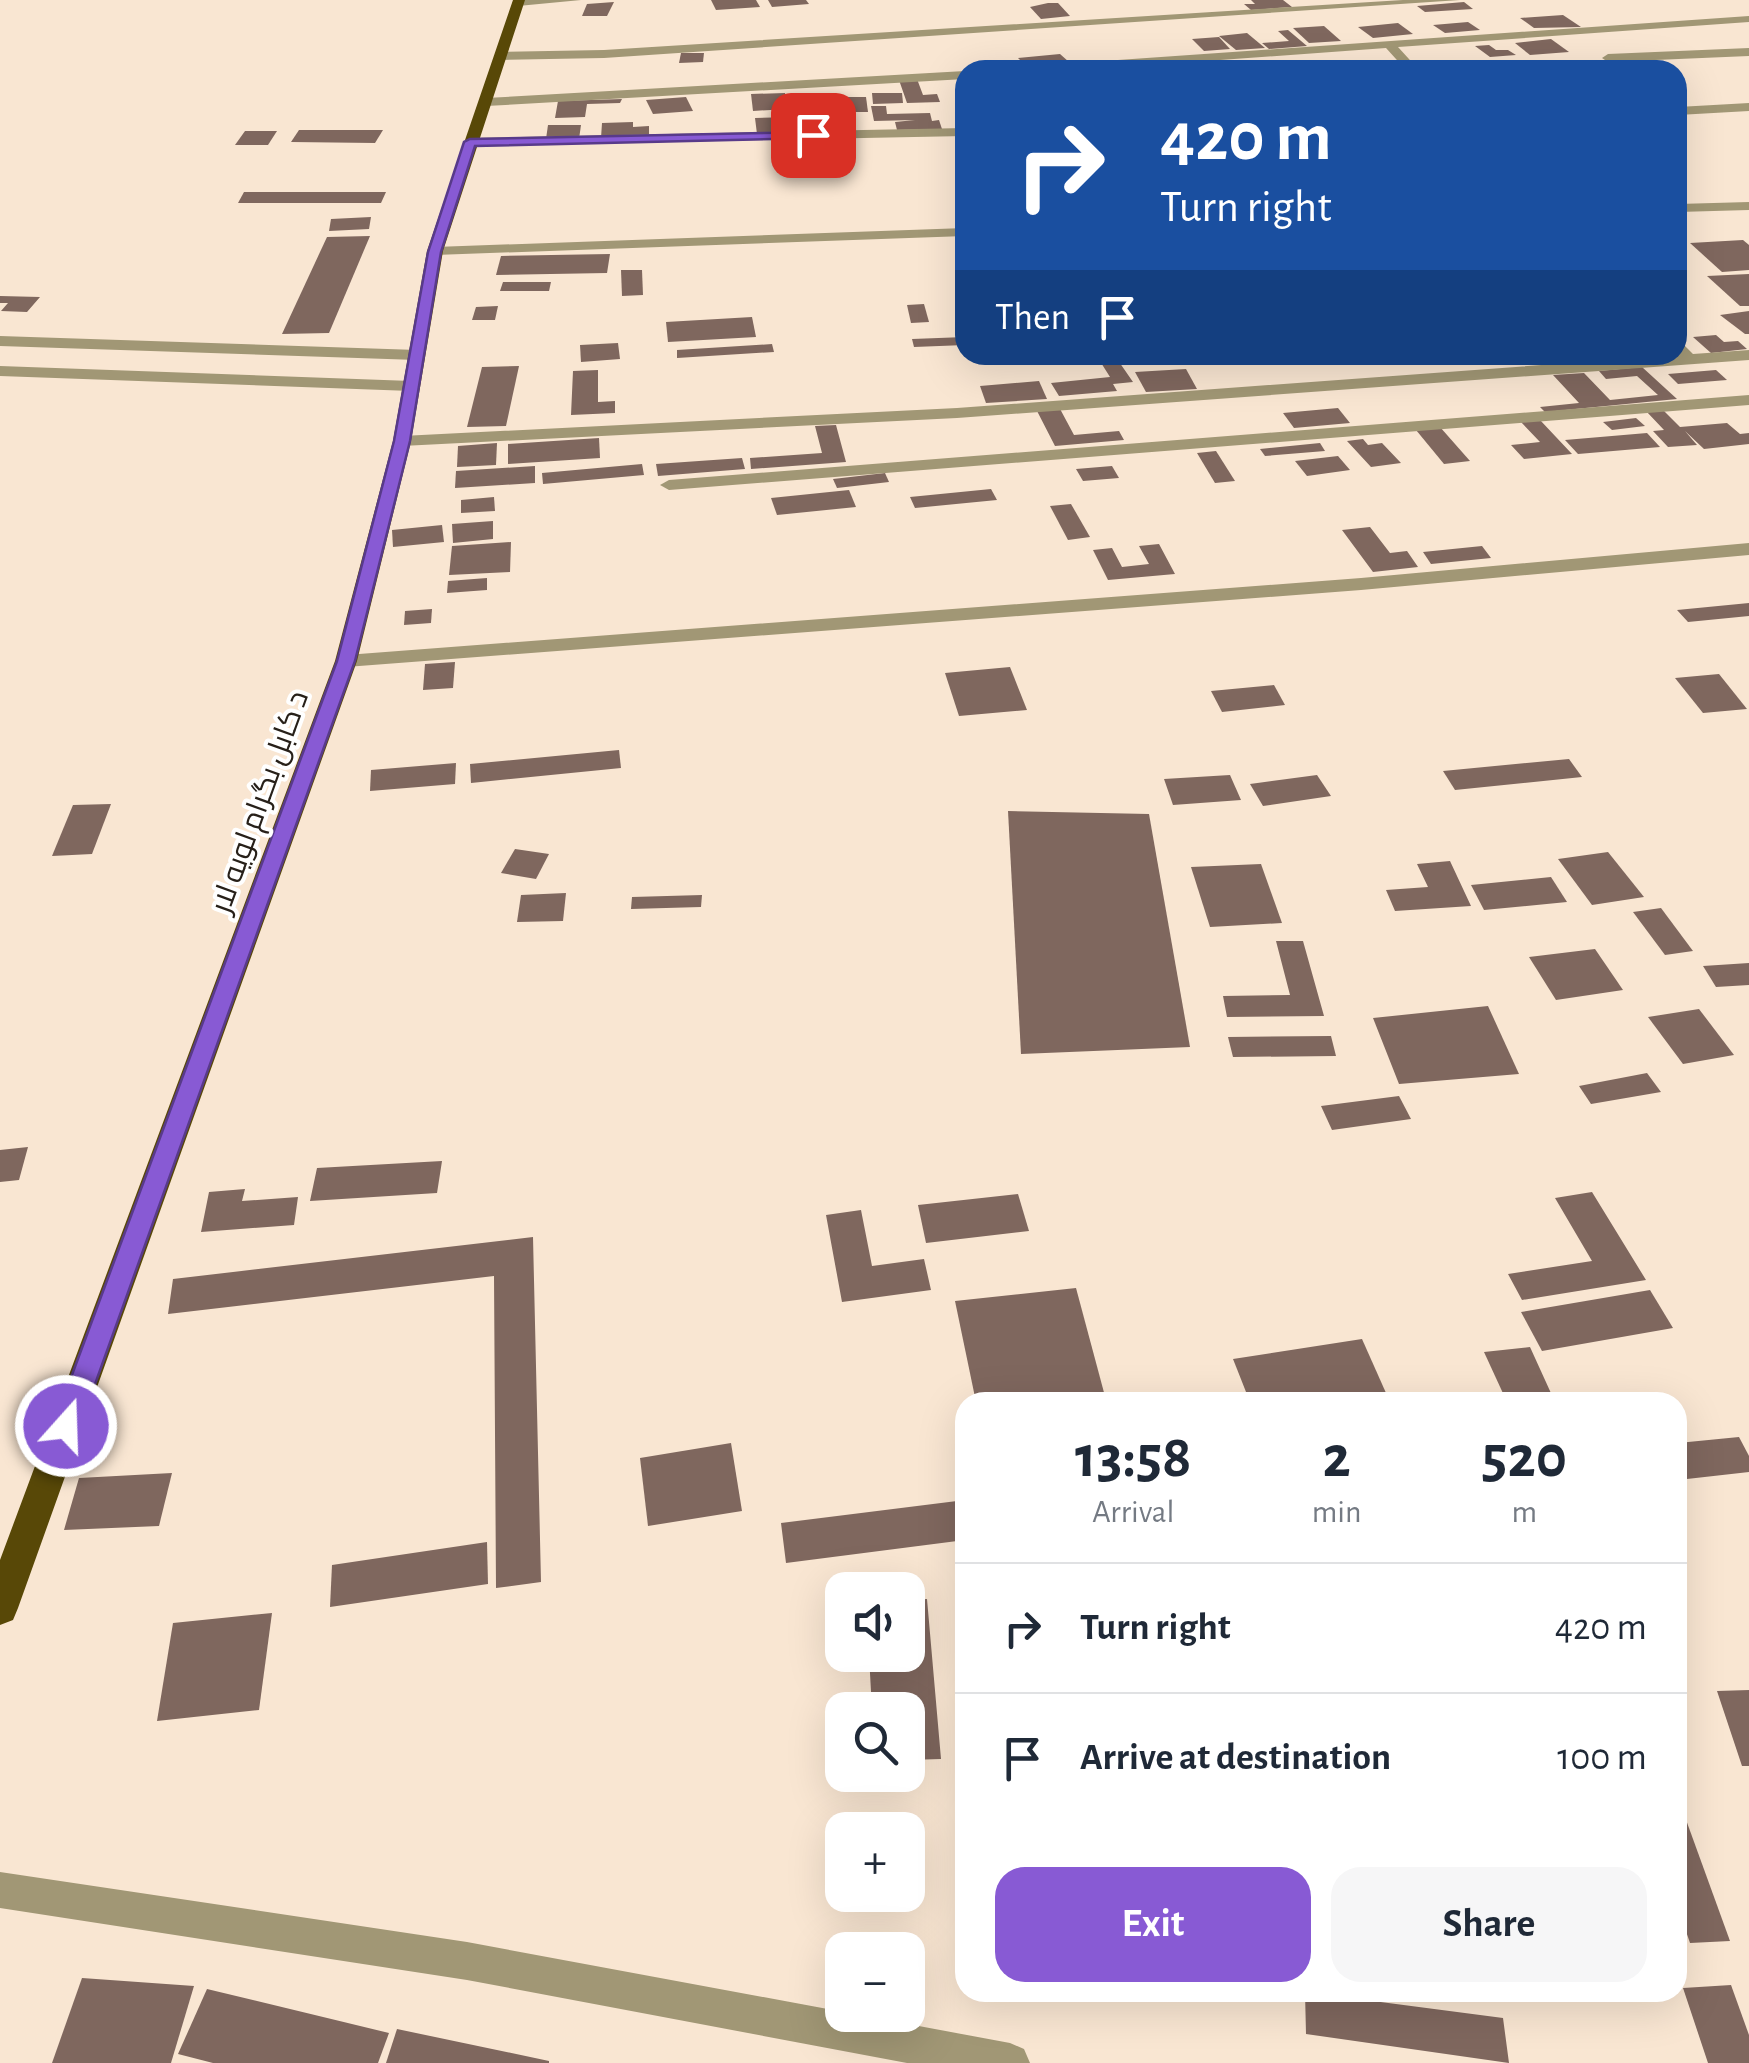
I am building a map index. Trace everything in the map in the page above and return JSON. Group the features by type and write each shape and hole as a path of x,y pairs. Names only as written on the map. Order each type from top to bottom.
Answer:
{"highway":[{"name":"د کابل بگرام لویه لار","path":"0,1608 346,661 402,441 435,252 519,2"}],"street":[{"path":"519,2 576,0"},
{"path":"500,56 604,54 1455,0"},
{"path":"1169,60 1749,19"},
{"path":"1572,32 1584,41"},
{"path":"1388,44 1403,60"},
{"path":"1596,50 1611,60"},
{"path":"1608,58 1749,52"},
{"path":"486,102 955,75"},
{"path":"1687,110 1749,108"},
{"path":"470,142 955,132"},
{"path":"1687,208 1749,206"},
{"path":"435,252 955,232"},
{"path":"0,341 417,355"},
{"path":"1687,356 1690,360"},
{"path":"1687,360 1749,356"},
{"path":"1479,365 1486,375"},
{"path":"402,441 957,413 1622,365"},
{"path":"0,371 412,386"},
{"path":"669,485 1749,400"},
{"path":"346,661 1362,584 1749,549"},
{"path":"0,1890 468,1961 1010,2063"}],"building":[{"path":"711,0 756,0 760,7 716,10"},
{"path":"768,0 806,0 809,4 772,7"},
{"path":"1251,0 1283,0 1292,7 1251,10 1244,4 1255,4"},
{"path":"614,2 607,16 582,16 587,4"},
{"path":"1464,2 1473,9 1425,12 1417,6"},
{"path":"1058,3 1070,16 1041,19 1030,7"},
{"path":"1563,15 1581,27 1534,28 1520,18"},
{"path":"1468,22 1480,30 1445,33 1433,25"},
{"path":"1398,23 1413,34 1373,38 1358,27"},
{"path":"1324,26 1341,41 1309,43 1293,28"},
{"path":"1288,30 1307,46 1269,49 1262,43 1289,41 1278,31"},
{"path":"1247,33 1265,48 1236,50 1219,36"},
{"path":"1219,37 1230,49 1204,51 1192,39"},
{"path":"1551,39 1569,52 1530,55 1515,43"},
{"path":"1489,45 1516,55 1490,57 1475,46"},
{"path":"681,53 704,53 703,62 679,63"},
{"path":"1060,54 1067,60 1020,60"},
{"path":"917,79 923,95 937,94 940,102 907,103 899,80"},
{"path":"785,93 788,109 753,111 751,94"},
{"path":"872,93 902,93 903,103 873,104"},
{"path":"686,97 693,111 653,114 646,100"},
{"path":"836,97 866,97 868,112 838,112"},
{"path":"622,99 620,103 587,104 585,117 555,118 558,101"},
{"path":"830,103 834,113 807,115 803,104"},
{"path":"871,106 886,106 887,114 930,113 932,121 939,120 942,129 897,130 895,122 915,120 874,121"},
{"path":"794,117 796,132 757,134 755,118"},
{"path":"633,122 633,127 649,126 649,137 601,138 602,123"},
{"path":"548,125 581,125 579,139 546,139"},
{"path":"299,130 383,130 375,143 291,142"},
{"path":"245,131 277,131 268,145 235,145"},
{"path":"244,192 386,192 381,203 238,203"},
{"path":"371,217 369,229 329,231 331,219"},
{"path":"370,236 329,333 282,334 327,237"},
{"path":"1743,240 1749,245 1749,270 1722,272 1690,243"},
{"path":"610,254 607,273 496,275 501,256"},
{"path":"621,270 642,270 643,295 622,296"},
{"path":"1749,274 1749,306 1740,306 1707,276"},
{"path":"503,282 551,282 549,291 500,291"},
{"path":"0,296 40,297 27,312 1,311 8,303 0,303"},
{"path":"924,304 929,322 911,323 907,305"},
{"path":"498,306 495,320 472,320 476,307"},
{"path":"1749,311 1749,334 1720,315"},
{"path":"752,317 756,337 668,342 666,322"},
{"path":"1716,335 1724,342 1738,341 1747,349 1711,353 1693,337"},
{"path":"955,337 955,345 914,347 912,339"},
{"path":"618,343 620,359 581,362 580,345"},
{"path":"772,344 774,352 677,358 677,350"},
{"path":"1102,365 1121,365 1133,382 1113,384 1117,391 1059,396 1051,383 1110,377"},
{"path":"519,366 506,426 467,427 482,367"},
{"path":"1642,367 1677,399 1545,412 1540,407 1579,403 1553,375 1584,373 1610,400 1658,395 1637,376 1606,379 1599,371"},
{"path":"1186,369 1197,389 1146,392 1135,372"},
{"path":"598,370 598,402 615,401 615,413 571,415 573,371"},
{"path":"1716,370 1727,380 1678,384 1668,374"},
{"path":"1039,381 1047,399 986,403 980,386"},
{"path":"1059,407 1074,435 1119,431 1124,440 1055,446 1036,409"},
{"path":"1338,408 1350,423 1294,428 1283,413"},
{"path":"1663,410 1680,427 1727,423 1740,434 1749,433 1749,444 1704,449 1685,431 1697,445 1668,447 1653,431 1664,430 1646,411"},
{"path":"1636,418 1645,426 1612,430 1603,422"},
{"path":"1540,420 1572,454 1524,459 1511,445 1540,442 1521,422"},
{"path":"836,425 846,462 751,469 750,458 822,453 815,426"},
{"path":"1440,427 1470,461 1444,464 1416,430"},
{"path":"1647,433 1660,447 1578,454 1565,440"},
{"path":"599,438 600,458 508,464 508,444"},
{"path":"1363,439 1368,445 1382,443 1401,463 1371,467 1347,441"},
{"path":"497,443 496,465 457,467 458,446"},
{"path":"1320,443 1325,451 1265,456 1260,449"},
{"path":"1216,451 1235,481 1215,483 1197,453"},
{"path":"1338,456 1350,470 1307,476 1295,461"},
{"path":"742,458 745,469 658,476 656,464"},
{"path":"642,464 644,475 543,484 542,473"},
{"path":"535,466 535,483 455,488 456,471"},
{"path":"1112,466 1119,478 1083,481 1076,469"},
{"path":"885,473 889,482 837,488 833,479"},
{"path":"991,489 997,500 915,508 910,497"},
{"path":"849,490 856,507 777,515 771,498"},
{"path":"494,497 495,511 461,513 461,500"},
{"path":"1071,504 1090,537 1068,540 1050,506"},
{"path":"493,521 493,539 453,543 452,524"},
{"path":"442,525 444,542 393,547 392,530"},
{"path":"1370,527 1390,553 1407,551 1418,567 1373,572 1342,530"},
{"path":"511,542 510,572 449,575 452,546"},
{"path":"1159,544 1175,574 1108,580 1093,550 1112,548 1122,567 1149,564 1139,546"},
{"path":"1482,546 1491,558 1431,564 1423,552"},
{"path":"487,578 487,590 447,593 448,581"},
{"path":"1749,603 1749,616 1688,622 1677,610"},
{"path":"432,609 431,623 404,625 405,611"},
{"path":"455,662 453,688 423,690 425,664"},
{"path":"1010,667 1027,710 959,716 945,673"},
{"path":"1719,674 1747,709 1703,713 1675,678"},
{"path":"1274,685 1285,705 1222,712 1211,691"},
{"path":"619,750 621,768 471,783 470,764"},
{"path":"1569,759 1582,777 1455,790 1443,771"},
{"path":"456,763 455,784 370,791 371,770"},
{"path":"1230,775 1241,800 1173,805 1164,779"},
{"path":"1317,775 1331,796 1263,806 1250,784"},
{"path":"111,804 92,854 52,856 73,805"},
{"path":"1008,811 1149,814 1190,1047 1021,1054"},
{"path":"515,849 549,854 536,879 501,873"},
{"path":"1608,852 1644,897 1592,905 1558,859"},
{"path":"1450,861 1471,906 1395,911 1386,890 1428,887 1417,864"},
{"path":"1261,864 1282,923 1210,927 1191,867"},
{"path":"1551,877 1567,902 1484,910 1471,885"},
{"path":"566,893 563,921 517,922 521,895"},
{"path":"702,895 701,907 631,909 632,897"},
{"path":"1661,908 1693,951 1665,955 1633,912"},
{"path":"1276,941 1303,941 1324,1016 1227,1017 1223,996 1290,995"},
{"path":"1595,949 1623,990 1556,1000 1529,957"},
{"path":"1749,963 1749,985 1716,987 1703,966"},
{"path":"1488,1006 1519,1074 1399,1084 1373,1018"},
{"path":"1699,1009 1734,1055 1683,1064 1648,1017"},
{"path":"1331,1036 1336,1056 1233,1057 1228,1037"},
{"path":"1647,1073 1661,1092 1591,1104 1579,1086"},
{"path":"1399,1096 1411,1119 1332,1130 1321,1106"},
{"path":"28,1147 19,1180 0,1182 0,1150"},
{"path":"442,1161 437,1193 310,1201 317,1168"},
{"path":"245,1189 242,1201 298,1197 294,1225 201,1232 209,1192"},
{"path":"1592,1192 1646,1280 1522,1300 1508,1274 1592,1261 1555,1198"},
{"path":"1018,1194 1029,1231 926,1243 918,1205"},
{"path":"861,1210 872,1266 924,1259 931,1290 842,1302 826,1215"},
{"path":"533,1237 541,1582 496,1588 494,1276 168,1314 173,1279"},
{"path":"1076,1288 1104,1392 974,1392 955,1301"},
{"path":"1650,1290 1673,1328 1542,1351 1521,1312"},
{"path":"1362,1339 1386,1392 1246,1392 1233,1359"},
{"path":"1530,1347 1550,1392 1502,1392 1484,1352"},
{"path":"1739,1437 1749,1456 1749,1472 1687,1479 1687,1442"},
{"path":"731,1443 742,1511 648,1526 640,1458"},
{"path":"172,1473 159,1526 64,1530 79,1478"},
{"path":"955,1501 955,1541 786,1563 781,1523"},
{"path":"487,1542 488,1584 330,1607 332,1565"},
{"path":"925,1599 941,1759 925,1759 925,1692 871,1692 870,1672 925,1672"},
{"path":"272,1613 259,1710 157,1721 173,1623"},
{"path":"1749,1690 1749,1766 1742,1766 1717,1691"},
{"path":"1687,1823 1730,1941 1690,1943 1687,1934"},
{"path":"82,1978 194,1986 171,2063 52,2063"},
{"path":"1731,1985 1749,2035 1749,2063 1708,2063 1687,2000 1687,1988"},
{"path":"207,1989 389,2033 378,2063 213,2063 178,2054"},
{"path":"1305,2002 1381,2002 1503,2018 1509,2063 1306,2034"},
{"path":"397,2029 549,2061 549,2063 386,2063"}],"route":[{"path":"66,1426 346,661 402,441 435,252 470,142 813,135"}]}
